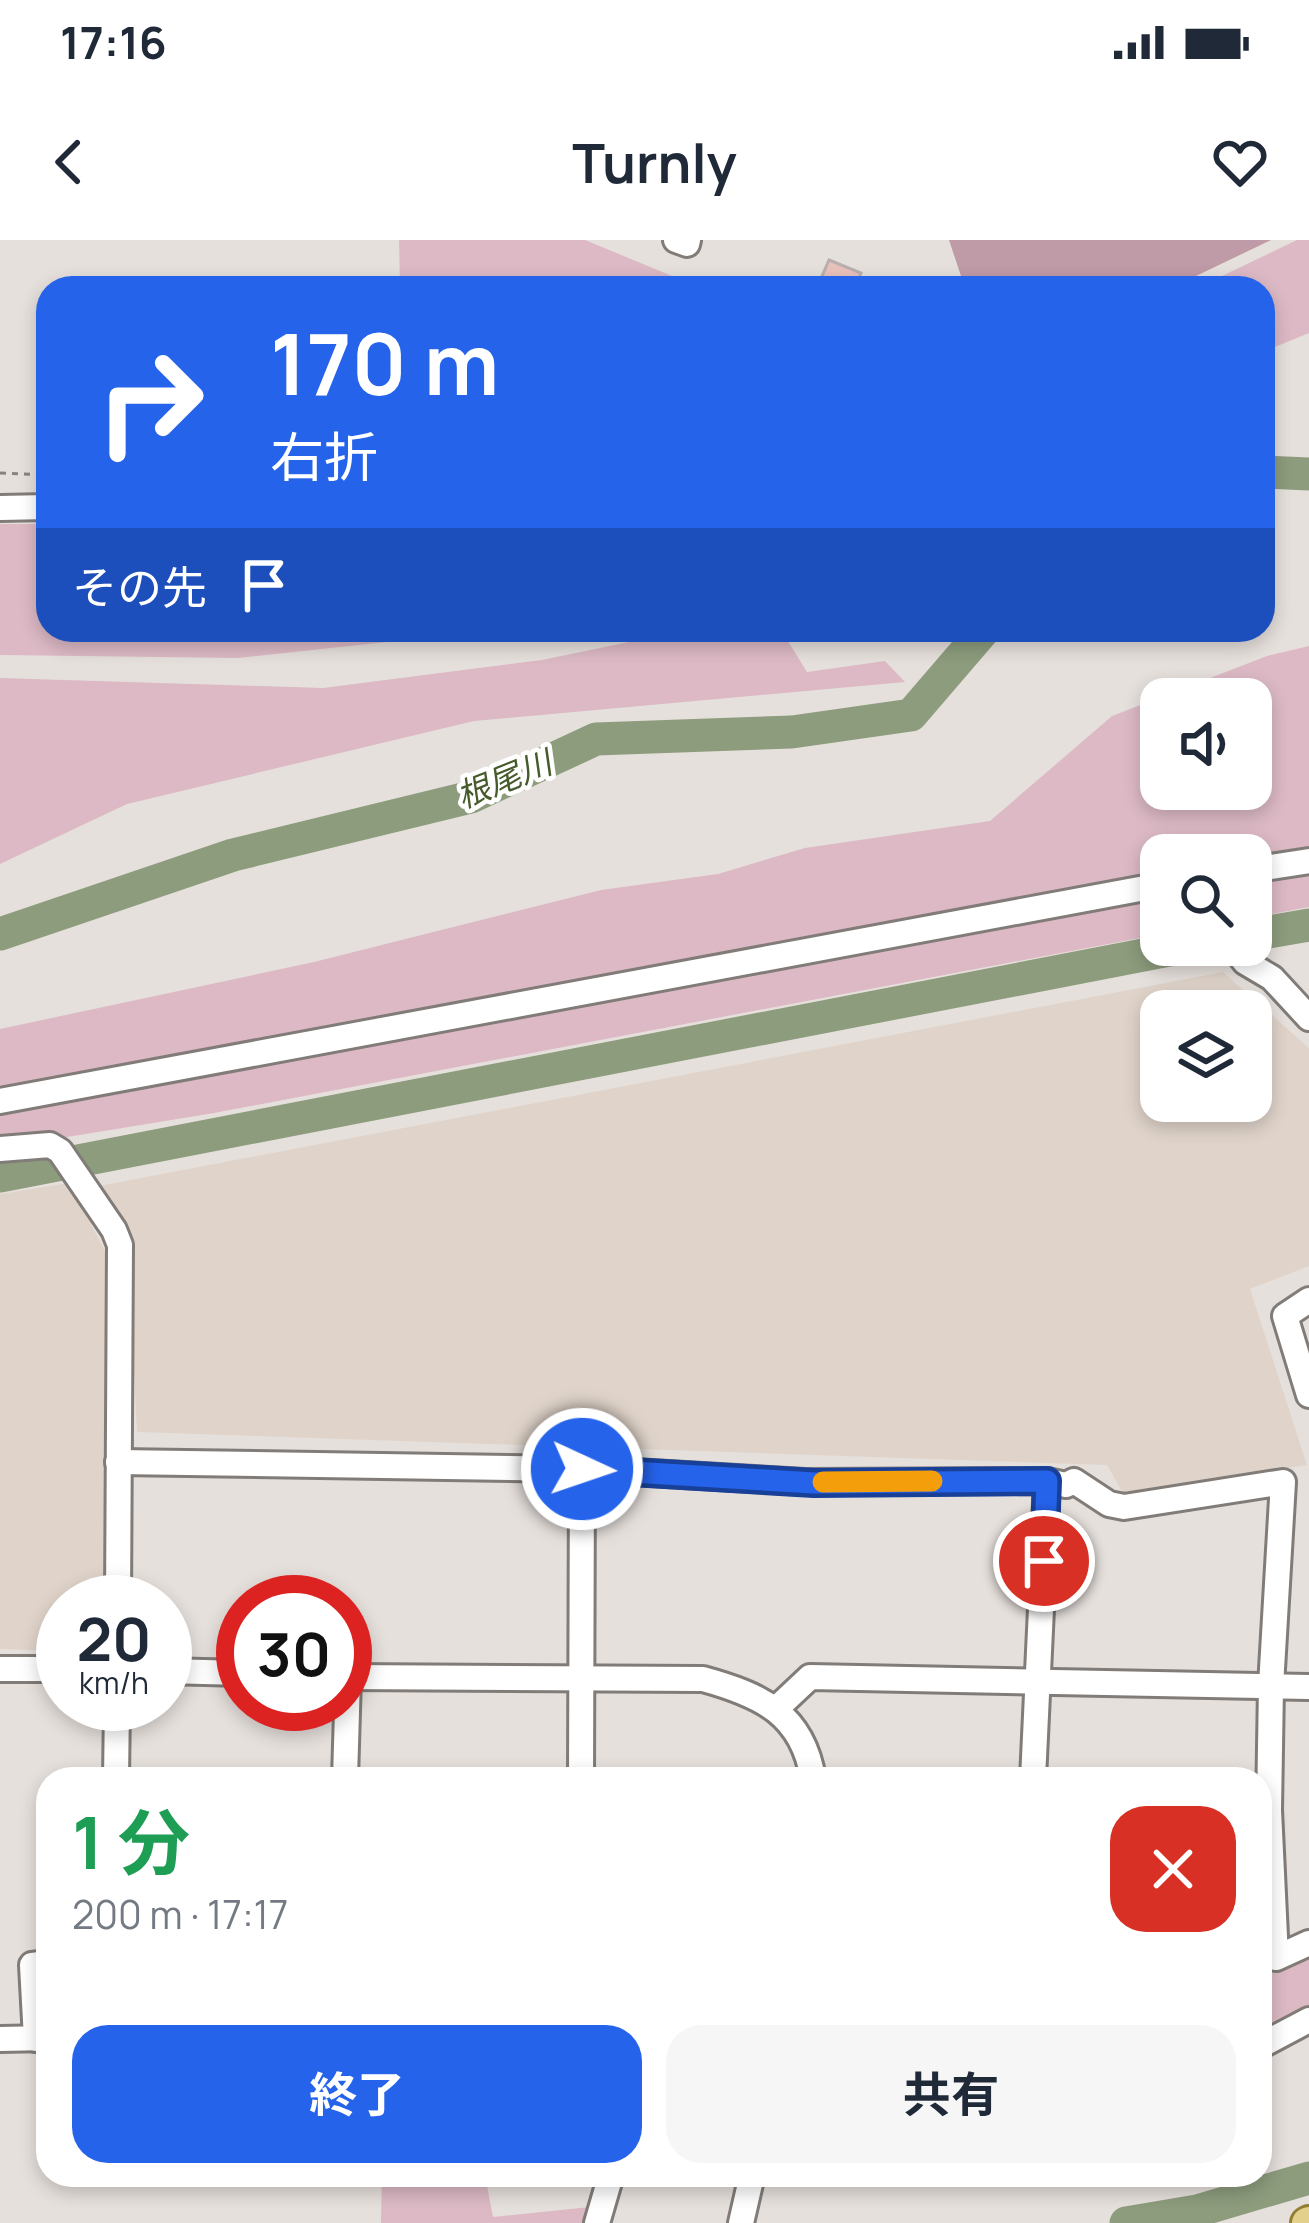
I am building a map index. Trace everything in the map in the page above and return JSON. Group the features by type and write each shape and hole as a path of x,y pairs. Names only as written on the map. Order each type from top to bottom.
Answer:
{"street":[{"path":"676,240 687,244 688,240"},
{"path":"0,508 36,507"},
{"path":"1272,867 1309,861"},
{"path":"0,1102 1140,889"},
{"path":"1252,966 1272,978 1309,1018"},
{"path":"0,1149 50,1145 60,1150 114,1230 119,1245 118,1575"},
{"path":"1309,1300 1285,1316 1309,1395"},
{"path":"118,1462 582,1469 814,1483 1047,1481 1066,1485 1074,1481 1109,1504 1124,1507 1282,1483 1269,1767"},
{"path":"581,1767 582,1469"},
{"path":"1034,1767 1047,1481"},
{"path":"0,1669 36,1669"},
{"path":"372,1677 703,1678 748,1691 777,1708 809,1755 811,1767"},
{"path":"777,1708 810,1677 1309,1687"},
{"path":"116,1767 117,1731"},
{"path":"345,1731 345,1767"},
{"path":"1272,1873 1276,1958 1309,1943"},
{"path":"36,1964 32,1965 36,1995"},
{"path":"1272,2040 1309,2020"},
{"path":"0,2039 36,2039"},
{"path":"596,2223 607,2187"},
{"path":"742,2223 750,2187"}],"path":[{"path":"0,473 36,474"}],"shaded area":[{"path":"399,240 585,240 672,276 400,276"},
{"path":"949,240 1271,240 1196,276 961,276"},
{"path":"1297,240 1309,240 1309,333 1275,347 1275,276 1222,276"},
{"path":"0,524 36,524 36,642 387,642 238,658 0,655"},
{"path":"629,642 788,642 807,672 885,661 905,682 474,721 127,804 0,864 0,678 323,688 542,660"},
{"path":"1309,646 1309,907 1272,914 1272,834 1140,834 1140,938 214,1113 0,1148 0,1029 314,962 601,890 718,874 805,848 990,821 1112,716 1140,705 1140,810 1272,810 1272,678 1210,678"},
{"path":"1223,972 1243,990 1140,990 1140,1122 1272,1122 1272,1015 1309,1048 1309,1266 1250,1289 1307,1465 1124,1495 1107,1465 137,1432 127,1226 99,1186"},
{"path":"69,1183 106,1253 107,1575 36,1575 36,1650 0,1649 0,1194"},
{"path":"1309,1954 1309,2011 1272,2028 1272,1974"},
{"path":"382,2187 487,2187 493,2217 590,2207 587,2223 381,2223"}],"building":[{"path":"829,260 861,273 860,276 822,276"}],"waterway":[{"name":"根尾川","path":"1275,473 1309,474"},
{"name":"根尾川","path":"0,934 233,855 471,797 596,739 792,732 911,715 974,642"},
{"path":"1272,931 1309,925"},
{"path":"0,1176 1140,956"},
{"path":"1126,2223 1197,2211 1309,2178"}],"slow traffic":[{"path":"823,1482 932,1481"}],"route":[{"path":"582,1469 814,1483 1047,1481 1044,1561"}]}
